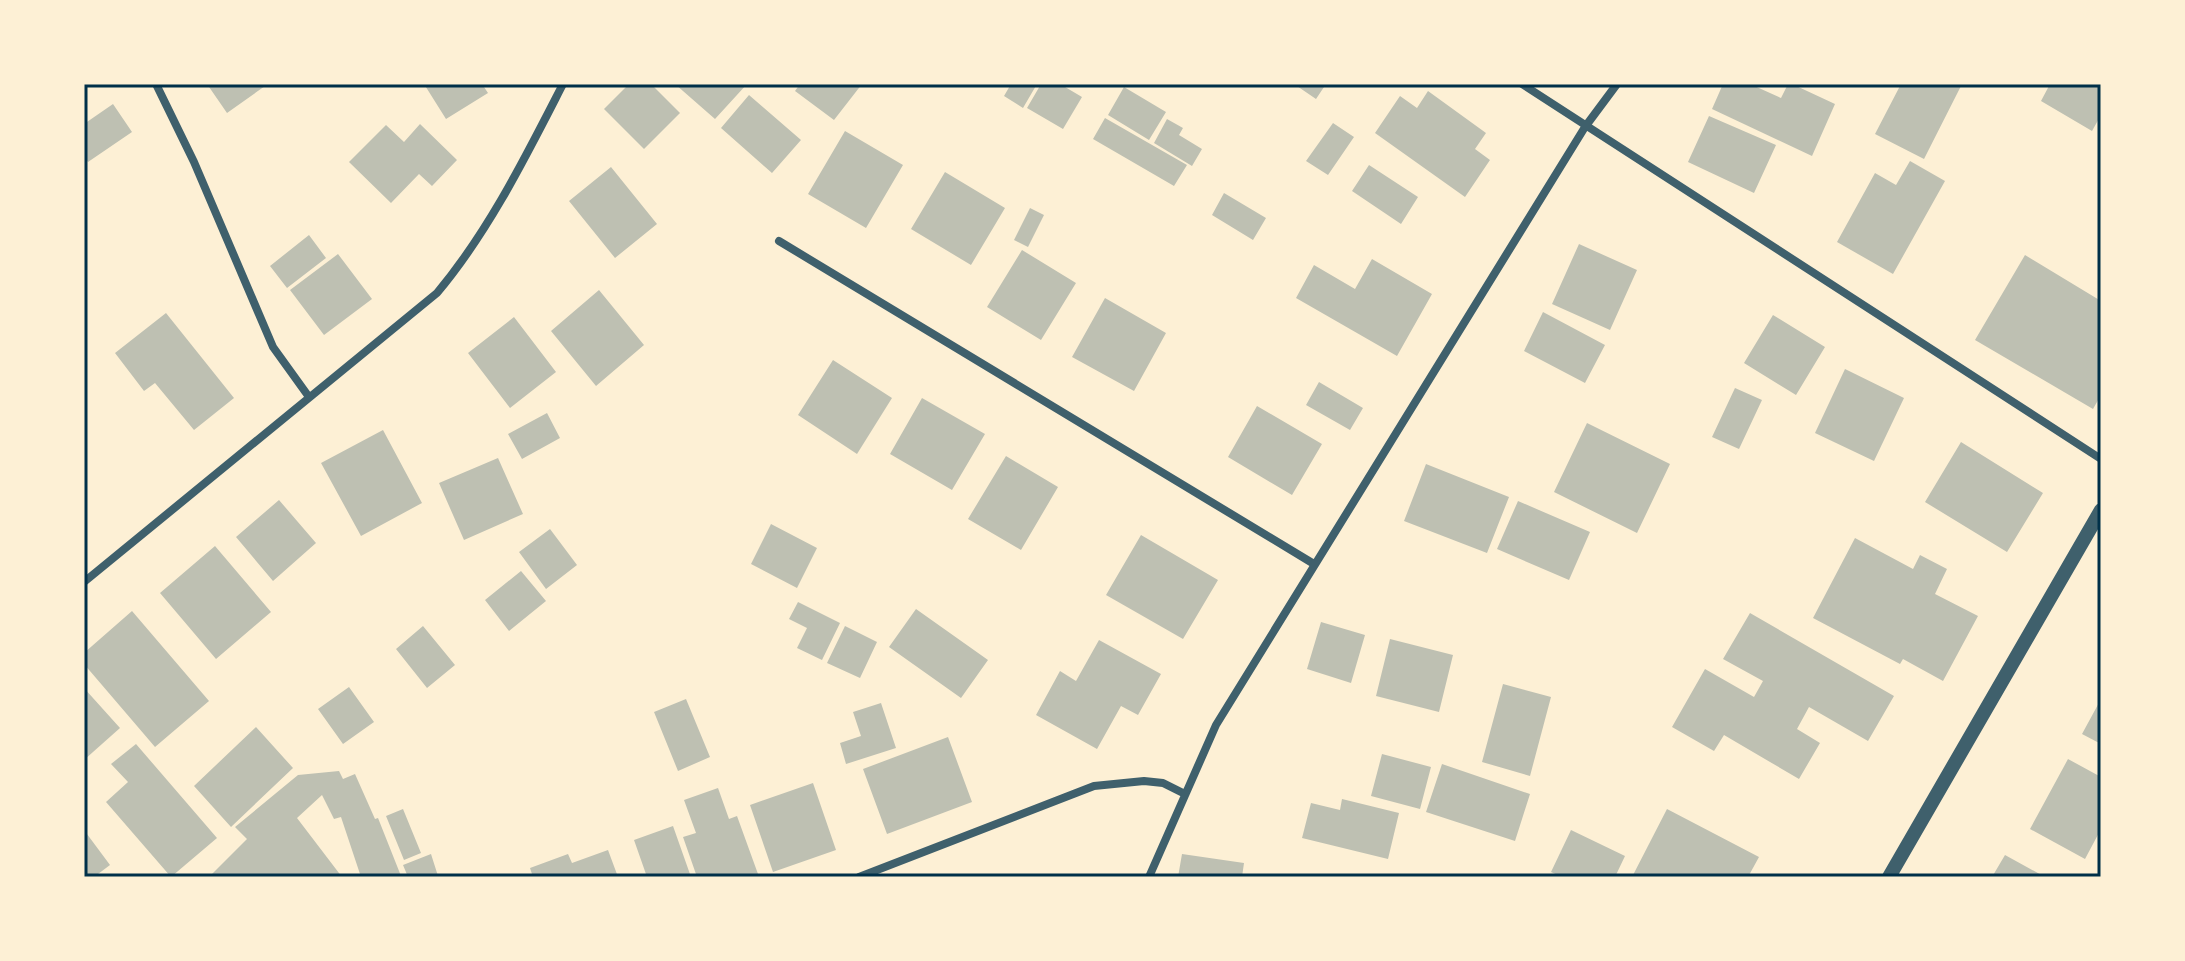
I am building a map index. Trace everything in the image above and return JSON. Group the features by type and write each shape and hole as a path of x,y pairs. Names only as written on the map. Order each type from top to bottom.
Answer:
{"street":[{"path":"156,84 194,162 273,347 309,397"},
{"path":"84,582 437,293 462,264 563,84"},
{"path":"1522,84 2101,459"},
{"path":"1149,877 1183,793 1216,725 1585,127 1617,84"},
{"path":"779,241 1314,564"},
{"path":"1889,877 2101,510"},
{"path":"859,877 1094,786 1144,781 1163,783 1183,793"}],"building":[{"path":"207,84 263,84 265,86 227,113"},
{"path":"424,84 482,84 488,93 446,119"},
{"path":"629,84 651,84 680,113 644,149 604,109"},
{"path":"675,84 747,84 715,119"},
{"path":"800,84 862,84 834,120 795,91"},
{"path":"1011,84 1037,84 1023,108 1004,96"},
{"path":"1041,84 1060,84 1082,97 1063,129 1027,108"},
{"path":"1294,84 1326,84 1316,99"},
{"path":"1723,84 1750,84 1781,98 1788,84 1792,84 1835,104 1812,156 1712,109"},
{"path":"1901,84 1962,84 1924,159 1875,134"},
{"path":"2050,84 2101,84 2101,115 2092,131 2041,101"},
{"path":"1124,87 1166,112 1149,140 1108,115"},
{"path":"1428,91 1486,133 1475,149 1490,160 1465,197 1375,133 1400,96 1417,108"},
{"path":"749,95 801,140 772,173 721,128"},
{"path":"113,104 132,132 88,162 84,156 84,124"},
{"path":"1709,116 1776,145 1754,193 1688,162"},
{"path":"1105,118 1187,165 1174,186 1093,139"},
{"path":"1167,119 1183,128 1179,135 1202,149 1192,166 1154,143"},
{"path":"1333,123 1354,137 1328,175 1306,161"},
{"path":"420,124 457,160 432,186 419,174 391,203 349,162 386,125 404,142"},
{"path":"845,131 903,165 866,228 808,194"},
{"path":"1910,161 1945,181 1893,274 1837,242 1875,173 1896,185"},
{"path":"1369,165 1418,197 1401,224 1352,191"},
{"path":"611,167 657,224 615,258 569,201"},
{"path":"945,172 1005,208 971,265 911,229"},
{"path":"1224,193 1266,218 1253,240 1212,215"},
{"path":"1030,208 1044,215 1028,247 1014,240"},
{"path":"309,235 326,258 287,288 270,266"},
{"path":"1579,244 1637,270 1610,330 1552,304"},
{"path":"1022,250 1076,283 1041,340 987,307"},
{"path":"338,254 372,299 324,335 290,290"},
{"path":"2025,255 2101,301 2101,395 2093,409 1975,340"},
{"path":"1372,259 1432,294 1397,356 1296,298 1314,265 1355,289"},
{"path":"599,290 644,345 596,386 551,331"},
{"path":"1105,298 1166,333 1134,391 1072,357"},
{"path":"1543,312 1605,345 1585,383 1524,351"},
{"path":"166,313 234,398 194,430 155,383 144,391 115,353"},
{"path":"1773,315 1825,347 1796,395 1744,363"},
{"path":"514,317 556,372 510,408 468,353"},
{"path":"833,360 892,398 857,454 798,415"},
{"path":"1845,369 1904,398 1874,461 1815,433"},
{"path":"1319,382 1363,408 1350,430 1306,405"},
{"path":"1735,388 1762,400 1739,449 1712,437"},
{"path":"922,398 985,434 952,490 890,454"},
{"path":"1257,406 1322,444 1292,495 1228,457"},
{"path":"547,413 560,438 522,459 508,434"},
{"path":"1587,423 1670,464 1637,533 1554,492"},
{"path":"383,430 422,503 361,536 321,463"},
{"path":"1961,442 2043,493 2007,552 1925,502"},
{"path":"1006,456 1058,487 1021,550 968,519"},
{"path":"498,458 523,514 464,540 439,483"},
{"path":"1426,464 1509,497 1487,553 1404,521"},
{"path":"279,500 316,543 273,581 236,537"},
{"path":"1518,501 1590,532 1569,580 1497,549"},
{"path":"771,524 817,548 797,588 751,564"},
{"path":"550,529 577,565 546,589 519,552"},
{"path":"1141,535 1218,580 1183,639 1106,595"},
{"path":"1855,538 1913,569 1920,555 1947,569 1935,594 1978,616 1943,681 1903,659 1900,664 1813,618"},
{"path":"215,546 271,612 216,659 160,593"},
{"path":"521,571 546,601 509,631 485,600"},
{"path":"798,602 840,623 822,660 797,648 807,628 789,619"},
{"path":"916,609 988,660 961,698 889,647"},
{"path":"132,611 209,701 155,747 84,664 84,653"},
{"path":"1750,613 1894,696 1868,741 1809,707 1797,729 1820,743 1799,779 1724,735 1714,751 1672,727 1705,669 1754,697 1763,681 1723,659"},
{"path":"1321,622 1365,635 1351,683 1307,669"},
{"path":"423,626 455,665 427,688 396,649"},
{"path":"845,626 877,642 860,678 827,663"},
{"path":"1390,639 1453,655 1439,712 1376,696"},
{"path":"1099,640 1161,674 1138,715 1121,706 1097,749 1036,715 1060,671 1076,681"},
{"path":"1503,684 1551,697 1530,776 1482,762"},
{"path":"349,687 374,722 343,744 318,709"},
{"path":"84,688 120,728 84,760"},
{"path":"686,699 710,757 678,771 654,712"},
{"path":"2101,699 2101,744 2082,734"},
{"path":"881,703 896,748 846,764 840,743 861,736 853,712"},
{"path":"256,727 293,768 231,827 194,786"},
{"path":"948,737 972,802 887,834 863,769"},
{"path":"136,744 217,838 171,877 106,802 128,782 111,764"},
{"path":"1382,754 1431,767 1420,809 1371,796"},
{"path":"2068,759 2101,777 2101,829 2085,859 2030,829"},
{"path":"1442,764 1530,794 1515,841 1426,812"},
{"path":"339,771 343,779 355,774 375,819 378,818 401,876 361,877 341,817 334,819 322,795 297,818 342,877 209,877 247,839 235,827 298,775"},
{"path":"813,783 836,850 773,872 750,805"},
{"path":"718,788 729,819 737,816 758,874 697,877 683,837 696,833 684,800"},
{"path":"1342,799 1399,813 1388,859 1302,838 1311,803 1340,810"},
{"path":"403,809 421,853 404,860 386,816"},
{"path":"1667,809 1759,857 1748,877 1632,877"},
{"path":"673,826 691,877 647,877 634,840"},
{"path":"84,830 110,865 94,877 84,877"},
{"path":"1571,830 1625,856 1615,877 1562,877 1551,872"},
{"path":"608,850 618,877 533,877 530,868 568,854 572,863"},
{"path":"431,854 438,876 408,877 403,865"},
{"path":"1182,854 1244,863 1242,877 1178,877"},
{"path":"2005,855 2045,877 1992,877"}]}
